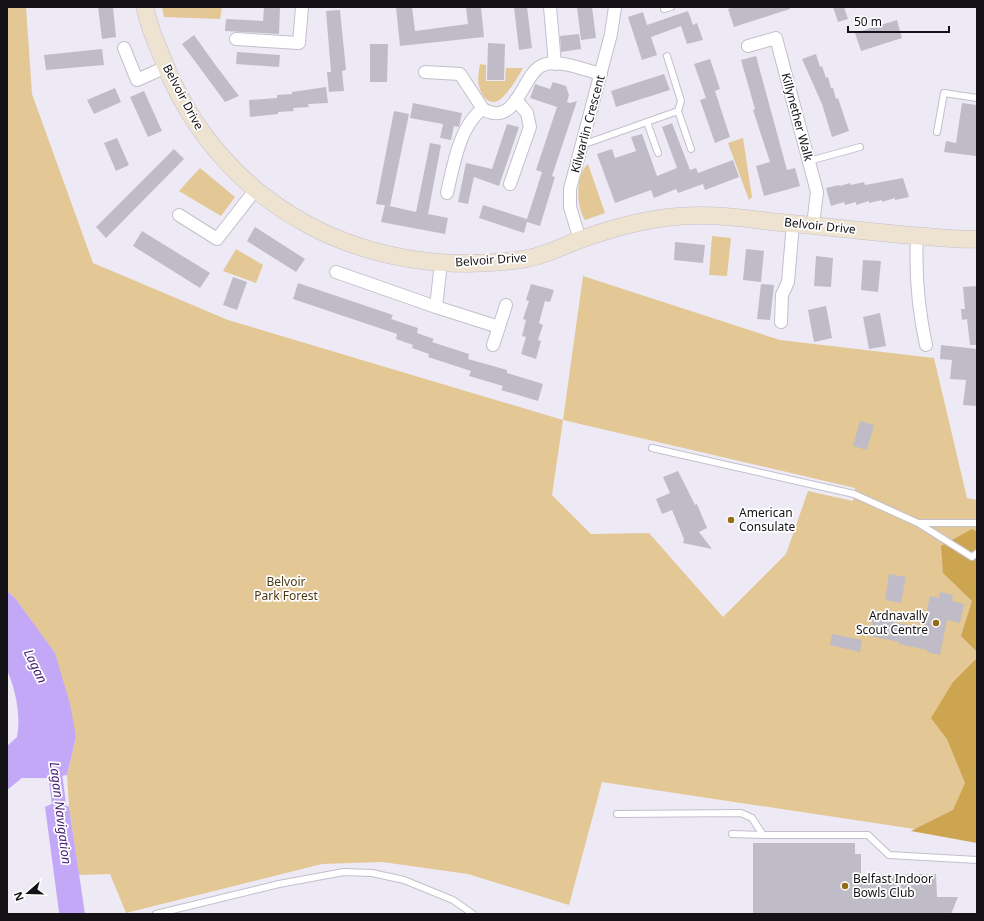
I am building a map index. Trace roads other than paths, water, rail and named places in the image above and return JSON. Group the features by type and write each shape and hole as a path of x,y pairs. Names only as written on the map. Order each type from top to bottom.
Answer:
{"street":[{"name":"Belvoir Drive","path":"145,7 166,67 198,127 221,156 256,189 306,225 366,249 405,259 441,263 478,264 528,259 580,240 641,221 683,216 733,217 917,236 977,239"},
{"path":"236,39 298,43 302,7"},
{"path":"550,7 555,64"},
{"name":"Kilwarlin Crescent","path":"580,240 570,207 570,189 611,34 614,7"},
{"name":"Killynether Walk","path":"748,46 776,38 816,192 813,225"},
{"path":"124,48 137,80 166,67"},
{"path":"425,72 460,74 483,109 488,112 497,112 511,107 536,70 542,65 555,64 601,74"},
{"path":"510,184 530,127 527,113 516,100"},
{"path":"447,193 456,155 474,115 483,109"},
{"path":"179,215 217,239 256,189"},
{"path":"781,322 782,295 788,282 793,224"},
{"path":"917,236 915,266 926,345"},
{"path":"436,307 441,263"},
{"path":"336,272 499,328"},
{"path":"493,345 506,305"}],"lane":[{"path":"664,9 671,7"},
{"path":"667,56 681,101 678,111 692,149"},
{"path":"937,132 944,93 977,98"},
{"path":"582,145 678,111"},
{"path":"647,122 658,153"},
{"path":"809,161 860,147"},
{"path":"652,448 854,494 918,523 972,557 977,553"},
{"path":"918,523 977,523"},
{"path":"617,814 746,814 757,824 763,835"},
{"path":"732,834 868,835 889,854 977,860"},
{"path":"156,914 279,884 344,872 372,873 404,880 453,900 473,914"}],"water":[{"name":"Lagan","path":"7,591 15,598 55,653 70,704 76,737 67,775 50,778 22,778 7,790 7,746 17,737 18,712 13,686 7,670"},
{"path":"58,801 69,807 85,914 60,914 59,912 45,807"}],"waterway":[{"name":"Lagan Navigation","path":"53,758 61,819"}],"place":[{"name":"American Consulate","path":"731,520"},
{"name":"Ardnavally Scout Centre","path":"936,623"},
{"name":"Belfast Indoor Bowls Club","path":"845,886"}],"park label":[{"name":"Belvoir Park Forest","path":"286,589"}]}
